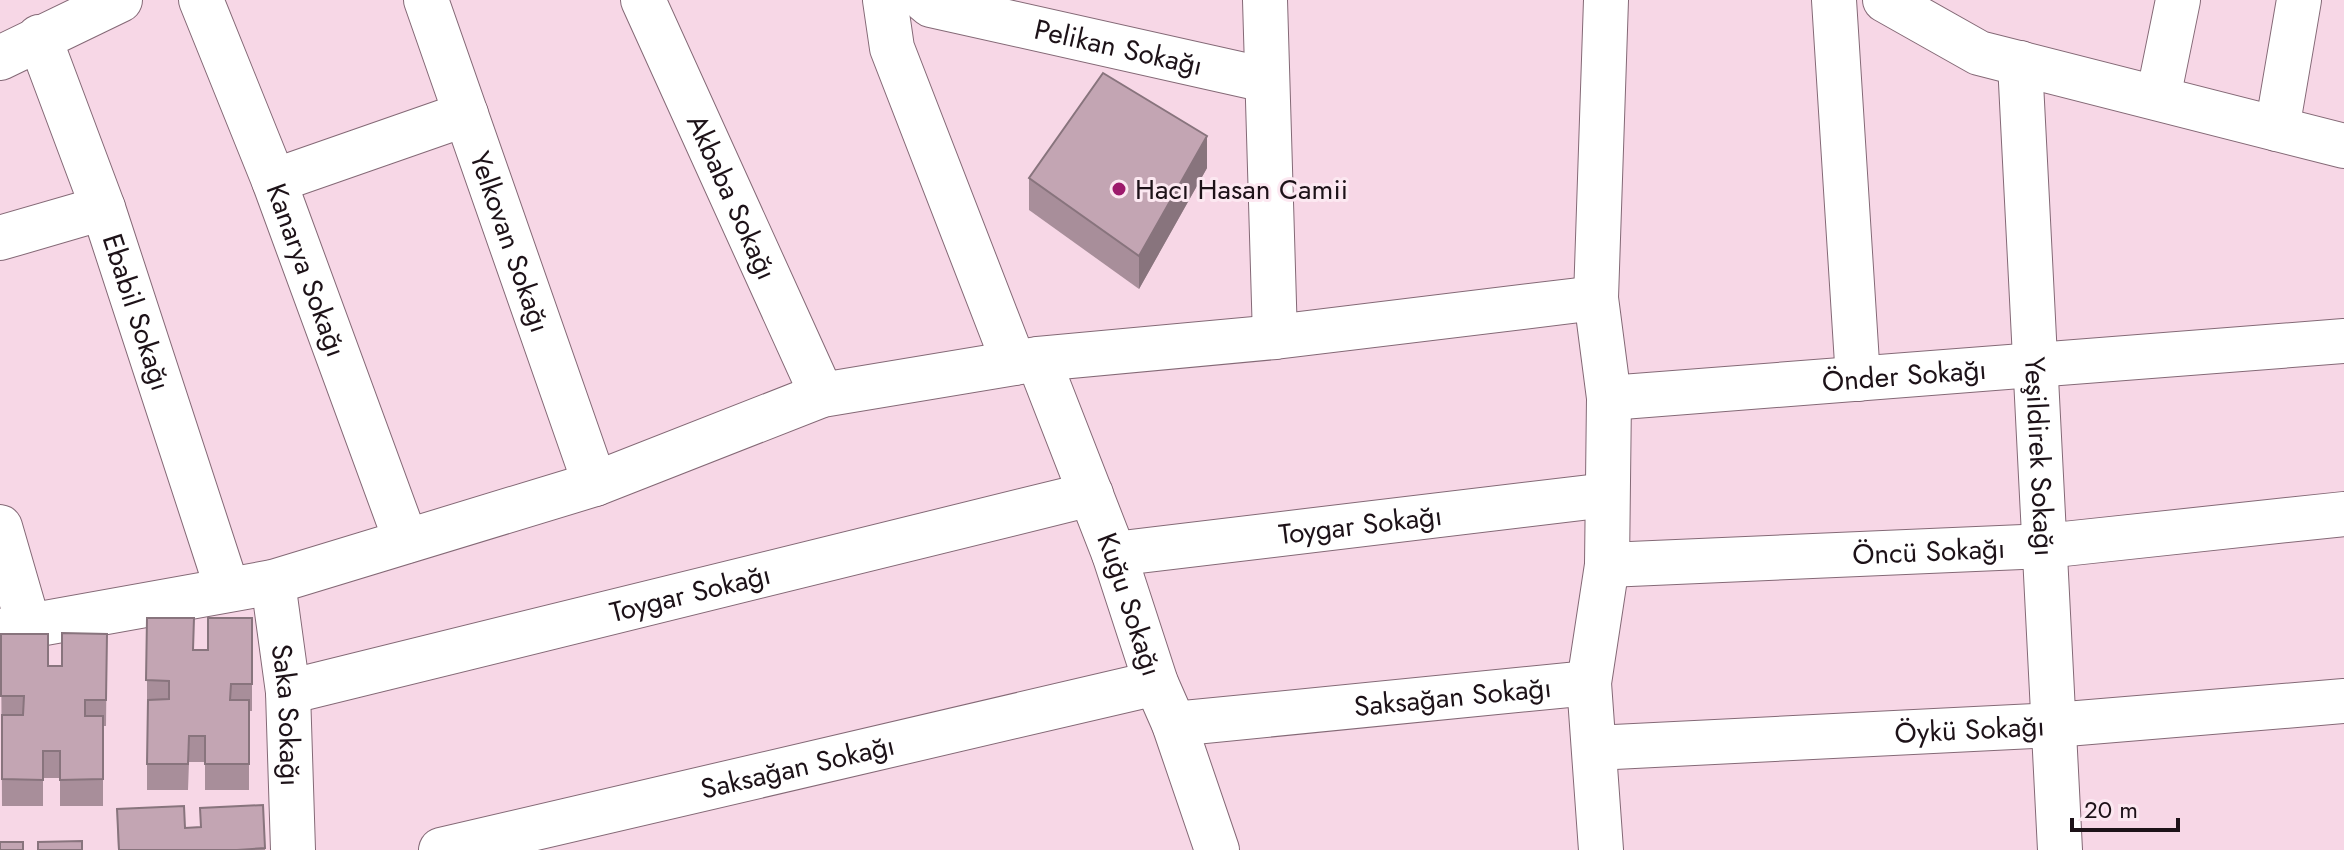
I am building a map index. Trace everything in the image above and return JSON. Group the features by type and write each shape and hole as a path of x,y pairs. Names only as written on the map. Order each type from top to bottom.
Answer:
{"street":[{"path":"0,58 120,0"},
{"name":"Kanarya Sokağı","path":"201,0 274,181 406,541"},
{"name":"Yelkovan Sokağı","path":"426,0 595,484"},
{"name":"Akbaba Sokağı","path":"643,0 822,395"},
{"name":"Kuğu Sokağı","path":"885,0 892,48 1026,361 1091,494 1217,850"},
{"name":"Pelikan Sokağı","path":"925,0 931,5 1036,14 1266,80"},
{"path":"1265,0 1275,337"},
{"path":"1601,850 1589,683 1607,565 1609,398 1596,298 1606,0"},
{"path":"1834,0 1858,379"},
{"path":"1885,0 1979,53 2344,146"},
{"path":"2158,98 2178,0"},
{"path":"2277,129 2299,0"},
{"name":"Ebabil Sokağı","path":"39,37 103,208 227,588"},
{"name":"Yeşildirek Sokağı","path":"2020,63 2060,850"},
{"path":"274,181 466,114"},
{"path":"0,238 103,208"},
{"path":"0,527 14,629 273,582 595,484 822,395 1026,361 1275,337 1596,298"},
{"name":"Önder Sokağı","path":"1609,398 2344,341"},
{"name":"Toygar Sokağı","path":"288,692 1091,494"},
{"name":"Toygar Sokağı","path":"1114,554 1607,495"},
{"name":"Öncü Sokağı","path":"1607,565 2045,546 2344,514"},
{"name":"Saka Sokağı","path":"273,582 288,692 293,850"},
{"name":"Saksağan Sokağı","path":"441,850 1156,683"},
{"name":"Saksağan Sokağı","path":"1174,724 1589,683"},
{"name":"Öykü Sokağı","path":"1594,748 2054,725 2344,701"}],"building":[{"name":"Hacı Hasan Camii","path":"1103,73 1207,136 1139,256 1029,178"},
{"path":"147,618 194,618 193,650 208,650 208,618 252,618 252,684 231,684 230,700 249,700 249,764 205,764 205,736 189,736 188,764 147,764 148,700 169,699 169,681 146,680"},
{"path":"62,633 107,634 106,700 85,700 85,716 103,716 103,779 60,780 60,751 43,751 43,780 2,779 2,715 23,715 24,696 1,696 1,634 48,634 48,666 62,666"},
{"path":"263,805 265,848 119,850 117,809 184,806 185,828 201,827 200,808"},
{"path":"82,841 82,850 38,850 38,842"},
{"path":"0,842 23,842 23,850 0,850"}],"place":[{"name":"Hacı Hasan Camii","path":"1119,189"}]}
